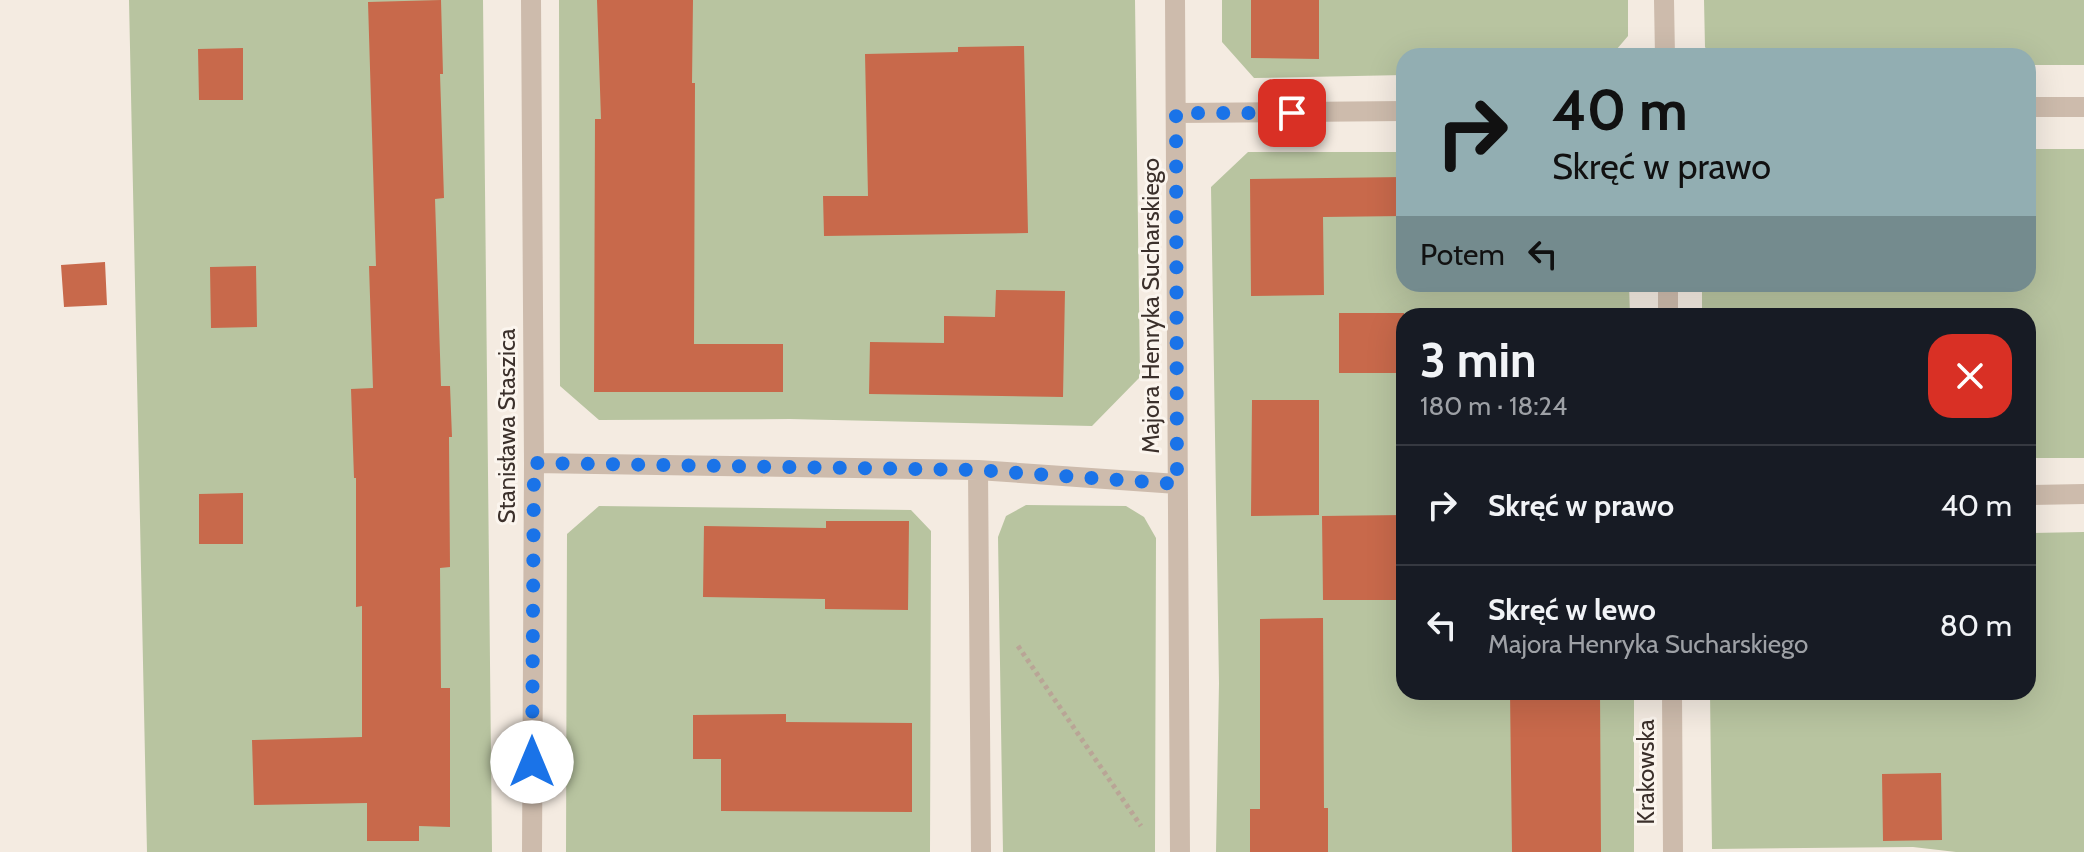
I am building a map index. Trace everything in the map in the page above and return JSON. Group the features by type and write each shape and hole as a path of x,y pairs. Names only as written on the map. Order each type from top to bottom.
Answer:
{"street":[{"name":"Stanisława Staszica","path":"531,0 534,463 532,852"},
{"name":"Majora Henryka Sucharskiego","path":"1175,0 1180,852"},
{"path":"1664,0 1665,48"},
{"path":"2036,107 2084,107"},
{"path":"1176,113 1396,111"},
{"path":"534,463 978,470 1177,484"},
{"path":"978,470 981,852"},
{"path":"2036,495 2084,494"},
{"name":"Krakowska","path":"1672,700 1673,852"}],"path":[{"path":"1011,635 1142,827"}],"green space":[{"path":"129,0 483,0 492,852 147,852"},
{"path":"559,0 1135,0 1140,377 1092,426 790,419 599,420 560,386"},
{"path":"1222,0 1628,0 1628,36 1618,48 1396,48 1396,75 1254,78 1222,42"},
{"path":"1704,0 2084,0 2084,65 2036,65 2036,48 1705,47"},
{"path":"2036,149 2084,149 2084,458 2036,458 2036,308 1702,308 1702,292 2036,292"},
{"path":"1248,152 1396,152 1396,292 1629,292 1630,308 1396,308 1396,700 1634,700 1634,852 1216,852 1219,683 1211,187"},
{"path":"1026,505 1126,506 1144,517 1156,538 1155,852 1003,852 998,537 1006,516"},
{"path":"599,506 911,510 931,531 930,852 566,852 567,534"},
{"path":"2084,532 2084,852 1956,852 1913,847 1712,849 1710,700 2036,700 2036,533"}],"building":[{"path":"441,0 444,198 435,199 441,386 450,386 452,437 449,437 450,567 440,568 441,688 450,688 450,827 419,826 419,841 367,841 367,803 254,805 252,740 362,737 362,606 356,607 356,478 351,389 373,388 369,266 376,266 368,2"},
{"path":"597,0 693,0 694,344 783,344 783,392 594,392 595,119 601,119"},
{"path":"1251,0 1319,0 1319,59 1251,58"},
{"path":"1024,46 1028,233 824,236 823,196 868,196 865,54 958,52 958,47"},
{"path":"243,48 243,100 199,100 198,49"},
{"path":"1396,177 1396,216 1323,217 1324,295 1251,296 1250,179"},
{"path":"105,262 107,305 64,307 61,265"},
{"path":"256,266 257,327 211,328 210,267"},
{"path":"996,290 1065,291 1063,397 869,394 870,342 944,343 944,316 995,317"},
{"path":"1339,313 1396,313 1396,373 1339,373"},
{"path":"1252,400 1319,400 1319,515 1251,516"},
{"path":"243,493 243,544 199,544 199,494"},
{"path":"1396,515 1396,600 1323,600 1322,516"},
{"path":"826,521 909,521 908,610 825,609 825,599 703,597 704,526 826,528"},
{"path":"1323,618 1324,808 1328,808 1328,852 1250,852 1250,809 1260,809 1260,619"},
{"path":"1510,700 1600,700 1601,852 1512,852"},
{"path":"786,714 786,722 912,723 912,812 721,811 721,759 693,759 693,715"},
{"path":"1941,773 1942,840 1883,841 1882,774"}],"route":[{"path":"532,762 534,463 978,470 1177,484 1176,113 1292,113"}]}
